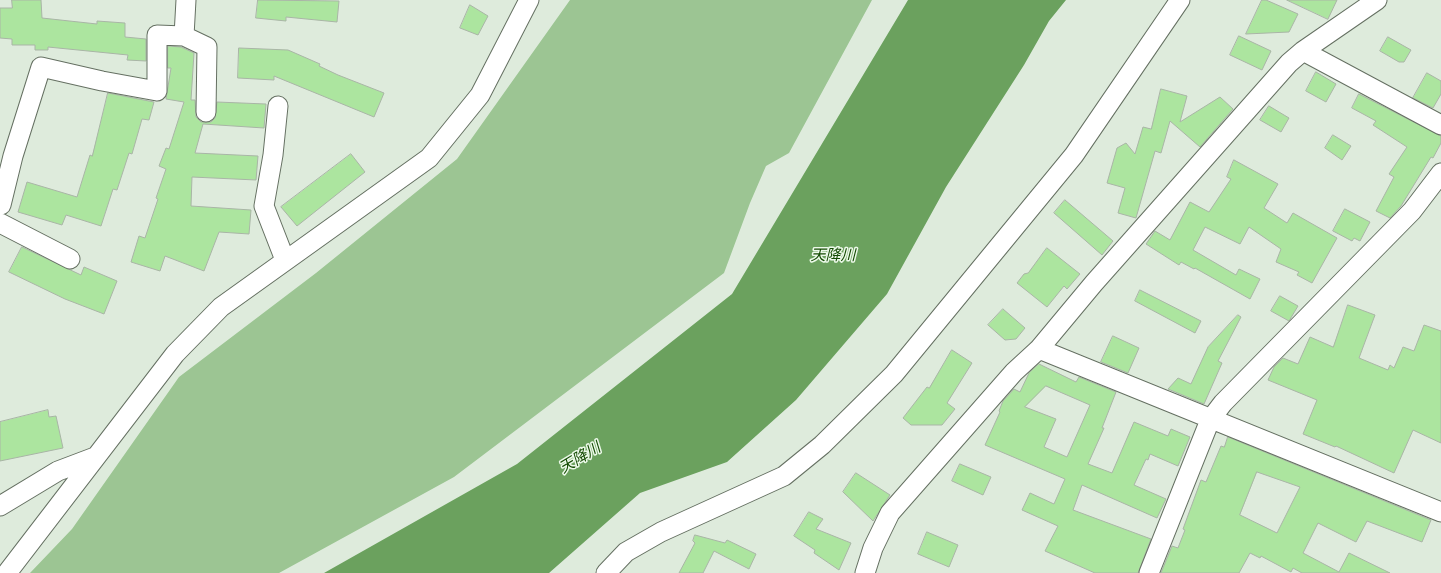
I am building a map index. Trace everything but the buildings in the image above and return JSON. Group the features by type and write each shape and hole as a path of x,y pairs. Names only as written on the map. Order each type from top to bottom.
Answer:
{"street":[{"path":"184,36 186,0"},
{"path":"7,573 175,354 221,307 429,158 480,95 529,0"},
{"path":"606,573 626,552 660,532 784,476 822,445 894,374 1074,155 1180,0"},
{"path":"865,573 873,548 890,513 1014,372 1039,349 1094,283 1279,74 1303,51 1377,0"},
{"path":"70,259 1,214 13,156 41,67 102,81 157,91 157,35 184,36 207,47 206,112"},
{"path":"1303,51 1441,125"},
{"path":"278,106 274,155 264,206 285,260"},
{"path":"1149,573 1210,420 1223,403 1412,211 1441,173"},
{"path":"1039,349 1210,420 1441,512"},
{"path":"0,506 58,471 95,457"}],"shaded area":[{"path":"570,0 872,0 789,153 766,166 750,203 724,273 454,477 279,573 30,573 72,529 179,377 316,273 457,159"}],"water":[{"name":"天降川","path":"908,0 1066,0 1049,21 1024,65 946,187 887,294 796,400 727,462 640,493 549,573 324,573 517,464 732,294"}]}
